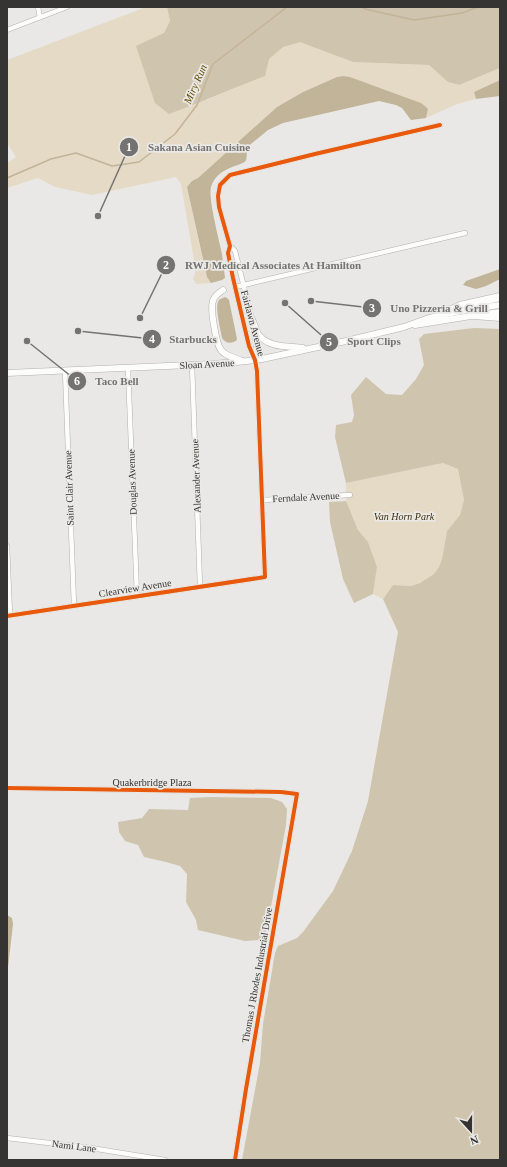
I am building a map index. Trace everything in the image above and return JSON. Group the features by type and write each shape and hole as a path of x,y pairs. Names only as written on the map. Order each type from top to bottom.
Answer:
{"highway":[{"path":"441,315 460,306 500,297"},
{"path":"474,315 500,317"}],"main road":[{"path":"223,290 215,297 212,305 212,315 218,344 220,350 224,353 244,362"},
{"name":"Sloan Avenue","path":"404,327 441,315 500,305"},
{"name":"Sloan Avenue","path":"7,373 244,362 404,327 500,312"},
{"path":"252,319 258,334 267,342 275,345 308,349"}],"street":[{"path":"38,7 40,17"},
{"path":"7,30 67,7"},
{"name":"Fairlawn Avenue","path":"265,577 257,375 255,360 256,345 244,285 234,251 230,246 219,207 218,196 220,185 230,175 440,125"},
{"path":"235,287 465,233"},
{"name":"Fairlawn Avenue","path":"230,246 228,253 235,287 249,346 255,360"},
{"name":"Alexander Avenue","path":"192,365 200,586"},
{"name":"Douglas Avenue","path":"128,368 137,596"},
{"name":"Saint Clair Avenue","path":"64,370 74,606"},
{"name":"Ferndale Avenue","path":"262,500 350,495"},
{"path":"7,546 8,616"},
{"name":"Clearview Avenue","path":"8,616 265,577"},
{"name":"Quakerbridge Plaza","path":"7,788 281,792 297,794"},
{"name":"Thomas J Rhodes Industrial Drive","path":"235,1160 297,794"},
{"name":"Nami Lane","path":"7,1138 91,1148 165,1160"}],"green space":[{"path":"146,7 167,7 170,21 164,33 207,100 231,89 283,47 300,41 353,62 429,65 448,82 459,85 500,68 500,80 474,92 476,99 457,104 426,118 428,109 421,103 350,77 343,76 337,77 303,92 277,107 187,187 207,277 211,283 196,284 193,278 195,274 195,266 181,184 176,177 92,195 55,187 38,178 7,188 7,163 16,157 7,143 7,60"},
{"name":"Van Horn Park","path":"443,463 458,469 464,500 460,515 447,531 439,567 434,574 420,583 411,586 393,585 383,599 373,594 377,567 368,542 358,530 346,501 346,483"}],"shaded area":[{"path":"167,7 500,7 500,68 459,85 448,82 429,65 353,62 300,42 283,47 269,59 265,76 169,114 155,103 136,46 164,33 170,21"},
{"path":"337,77 350,77 421,103 428,109 426,118 411,120 402,108 379,101 283,123 268,130 246,148 247,157 244,162 219,174 211,187 210,193 212,210 222,254 225,278 211,283 207,277 187,187 277,107 303,92"},
{"path":"500,80 500,96 476,99 474,92"},
{"path":"500,269 500,279 486,286 476,289 463,285 466,281"},
{"path":"225,297 229,300 237,339 236,341 232,342 226,342 223,340 218,318 217,307 219,300"},
{"path":"474,328 500,329 500,1160 242,1160 260,1063 263,1024 275,953 278,946 297,938 303,932 333,891 352,851 368,801 398,632 383,599 393,585 411,586 420,583 434,574 442,559 447,531 460,515 464,500 458,469 443,463 346,483 335,437 336,425 352,422 354,415 351,395 366,377 386,394 402,395 416,379 424,365 419,339 424,334"},
{"path":"346,501 358,530 368,542 377,567 373,594 354,603 343,579 330,522 329,502"},
{"path":"190,798 271,798 282,802 287,809 286,825 266,934 260,940 245,941 198,930 196,920 186,902 187,874 180,866 144,857 138,845 125,841 119,832 118,822 142,818 149,809 188,810"},
{"path":"7,915 12,918 13,924 7,976"}],"waterway":[{"name":"Miry Run","path":"7,178 51,159 76,153 112,166 139,162 175,134 197,105 213,64 287,7"},
{"name":"Miry Run","path":"362,7 365,9 414,20 462,13 478,7"}],"cycle path":[{"path":"7,616 265,577 257,371 255,360 249,346 228,253 230,246 219,207 218,196 220,185 230,175 440,125"},
{"path":"7,788 281,792 297,794 235,1160"}],"place":[{"name":"Sakana Asian Cuisine","path":"98,216"},
{"name":"Uno Pizzeria & Grill","path":"311,301"},
{"name":"Sport Clips","path":"285,303"},
{"name":"RWJ Medical Associates At Hamilton","path":"140,318"},
{"name":"Starbucks","path":"78,331"},
{"name":"Taco Bell","path":"27,341"}]}
